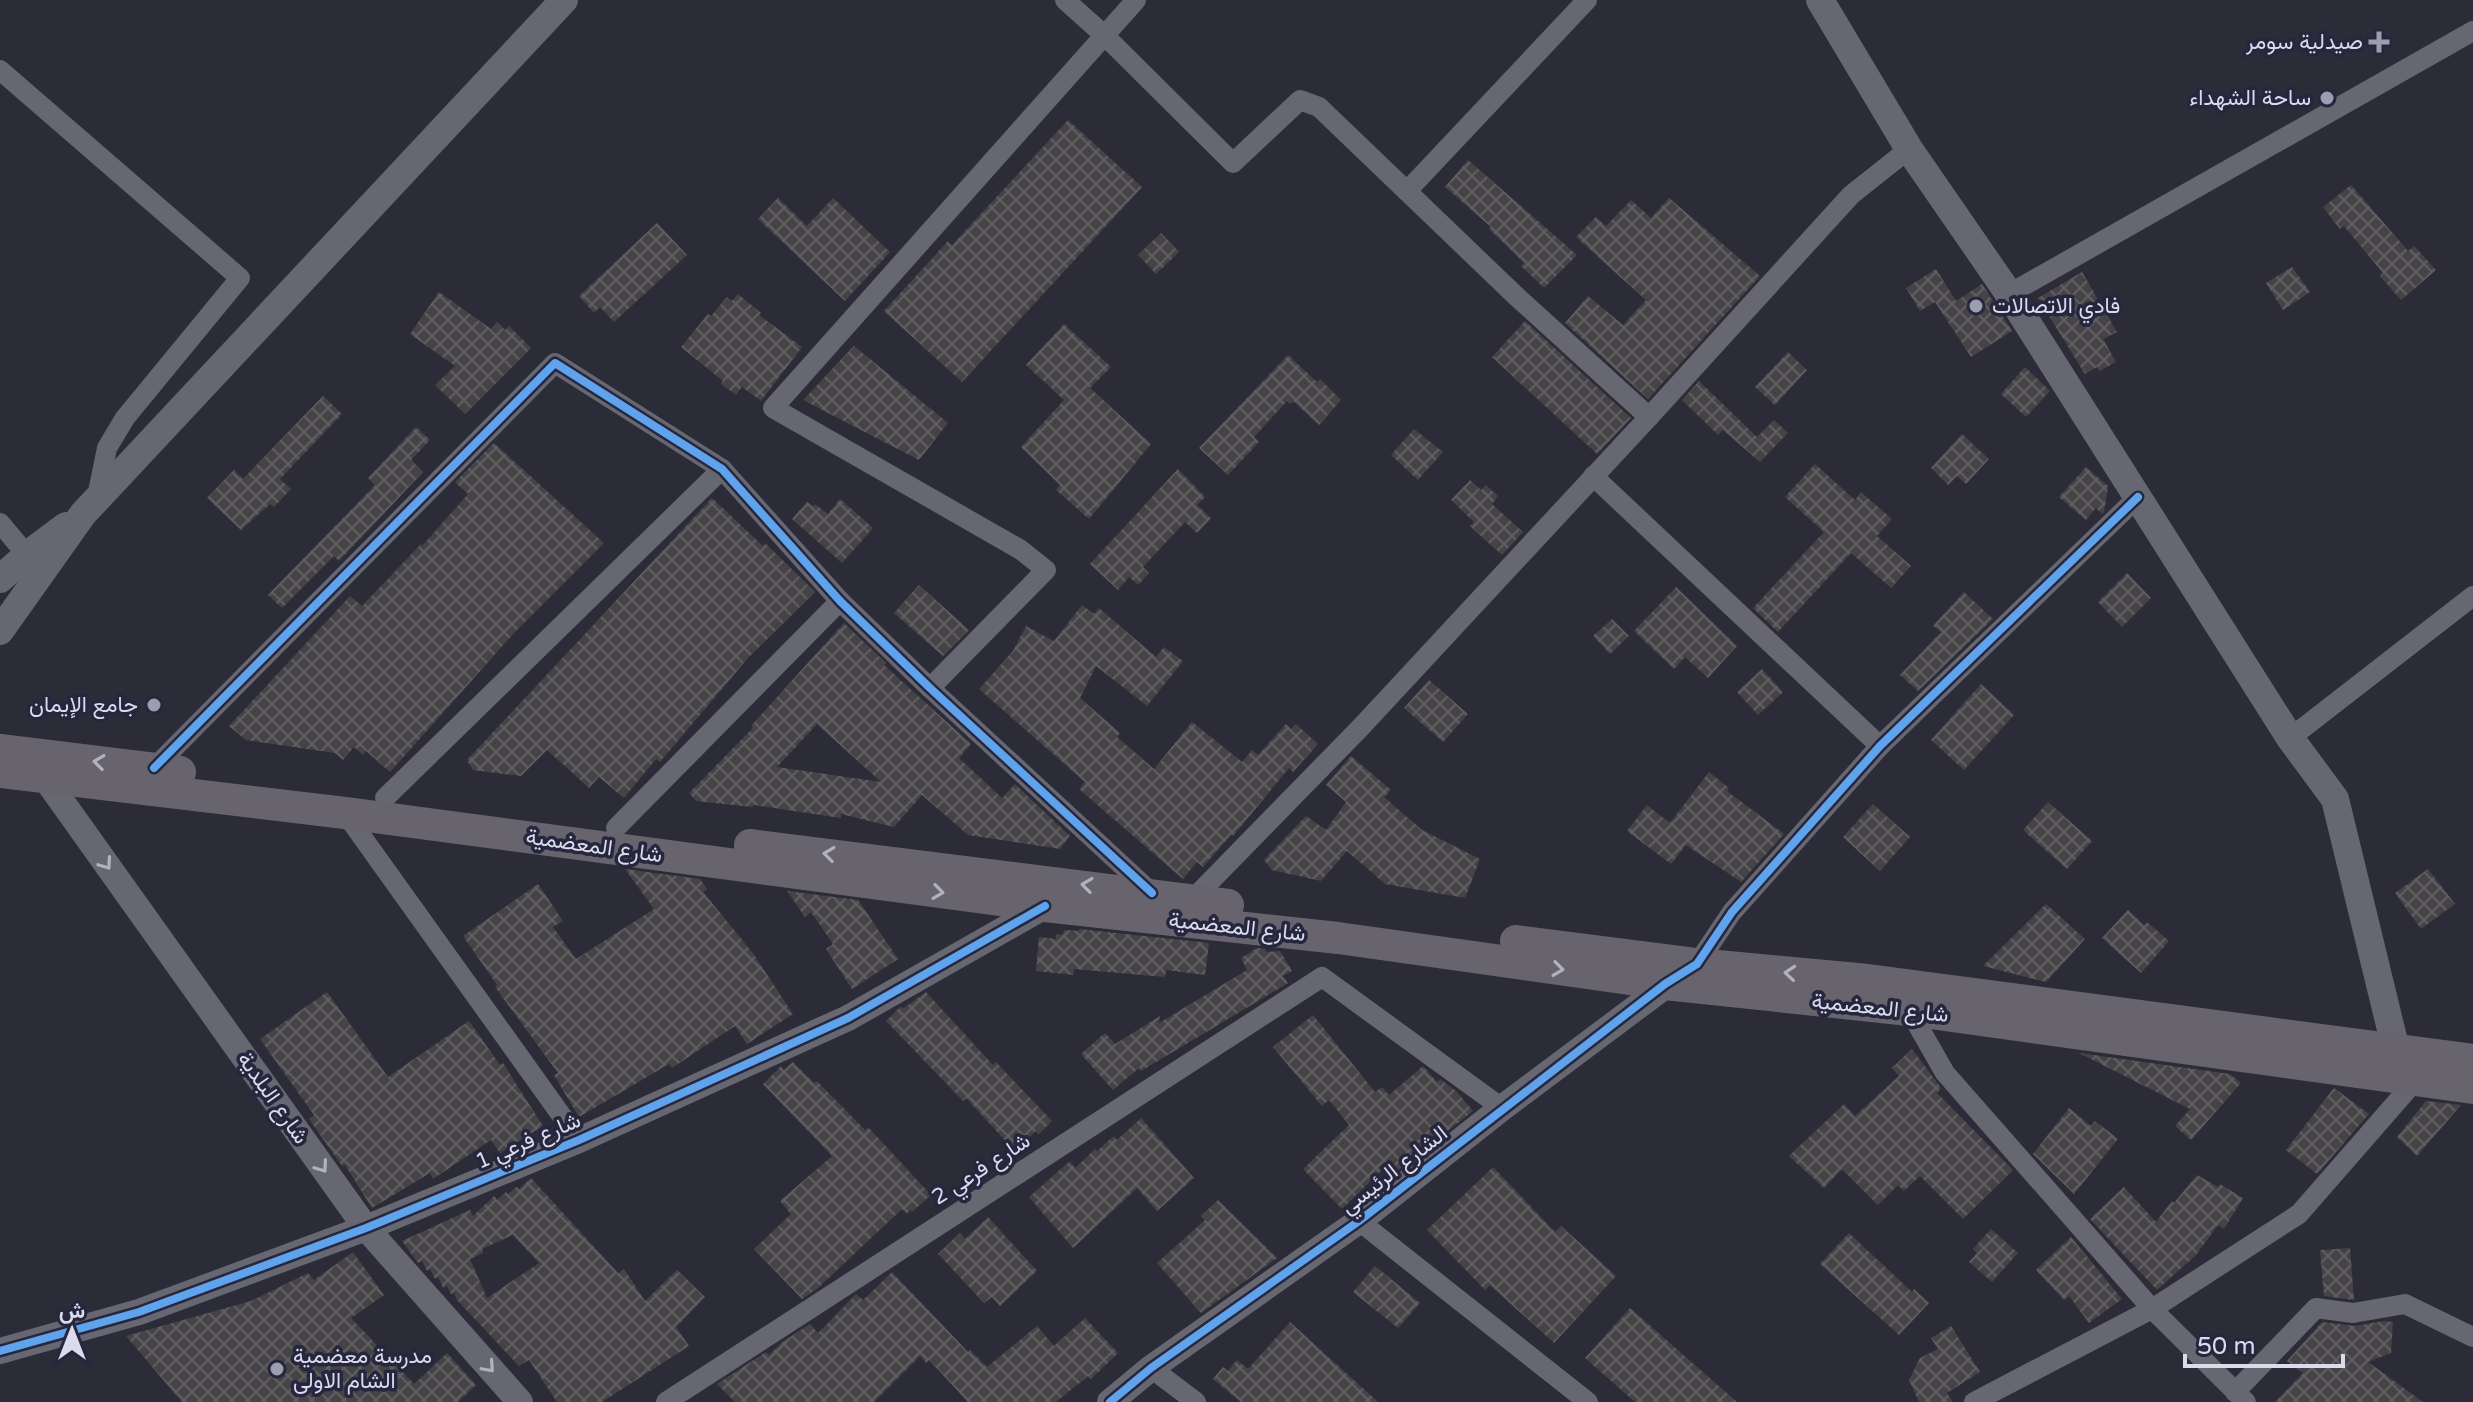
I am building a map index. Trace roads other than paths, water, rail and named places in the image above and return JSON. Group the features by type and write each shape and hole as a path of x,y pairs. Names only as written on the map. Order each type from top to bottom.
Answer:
{"main road":[{"path":"0,631 90,507 564,0"},
{"path":"1820,0 1909,149 2009,294 2290,738 2335,799 2396,1050"},
{"path":"0,579 90,507"},
{"name":"شارع المعضمية","path":"0,750 1697,964 1866,993 1909,1010 2473,1088"},
{"name":"شارع المعضمية","path":"0,772 345,813 1045,906 1338,938 1665,984 1866,993 2473,1060"}],"street":[{"path":"1065,0 1233,163 1300,100 1319,107 1516,296 1649,417"},
{"path":"930,688 1046,570 1021,550 773,408 1136,0"},
{"path":"1407,191 1587,0"},
{"path":"2009,294 2473,31"},
{"path":"0,70 240,278 125,418 107,448 90,507"},
{"path":"1192,900 1361,727 1851,195 1909,149"},
{"path":"154,768 555,363 722,469 840,601 1152,893"},
{"path":"385,798 722,469"},
{"path":"1593,476 1880,746"},
{"path":"1697,964 1732,912 1880,746 2138,497"},
{"path":"0,523 27,555"},
{"path":"616,828 840,601"},
{"path":"2290,738 2471,601"},
{"name":"شارع البلدية","path":"45,778 366,1228 520,1402"},
{"path":"345,813 579,1140"},
{"name":"شارع فرعي 1","path":"4,1344 139,1312 366,1228 579,1140 848,1018 1045,906"},
{"name":"الشارع الرئيسي","path":"1110,1402 1151,1368 1359,1221 1665,984 1697,964"},
{"name":"شارع فرعي 2","path":"666,1402 1322,977 1502,1108"},
{"path":"1909,1010 1945,1073 2152,1309 2241,1397 2316,1308 2353,1313 2405,1304 2473,1337"},
{"path":"1974,1402 2152,1309 2299,1214 2415,1081"},
{"path":"1359,1221 1588,1402"},
{"path":"1151,1368 1196,1402"}],"place":[{"name":"صيدلية سومر","path":"2379,42"},
{"name":"ساحة الشهداء","path":"2327,98"},
{"name":"فادي الاتصالات","path":"1976,306"},
{"name":"جامع الإيمان","path":"154,705"},
{"name":"مدرسة معضمية الشام الاولى","path":"277,1369"}]}
